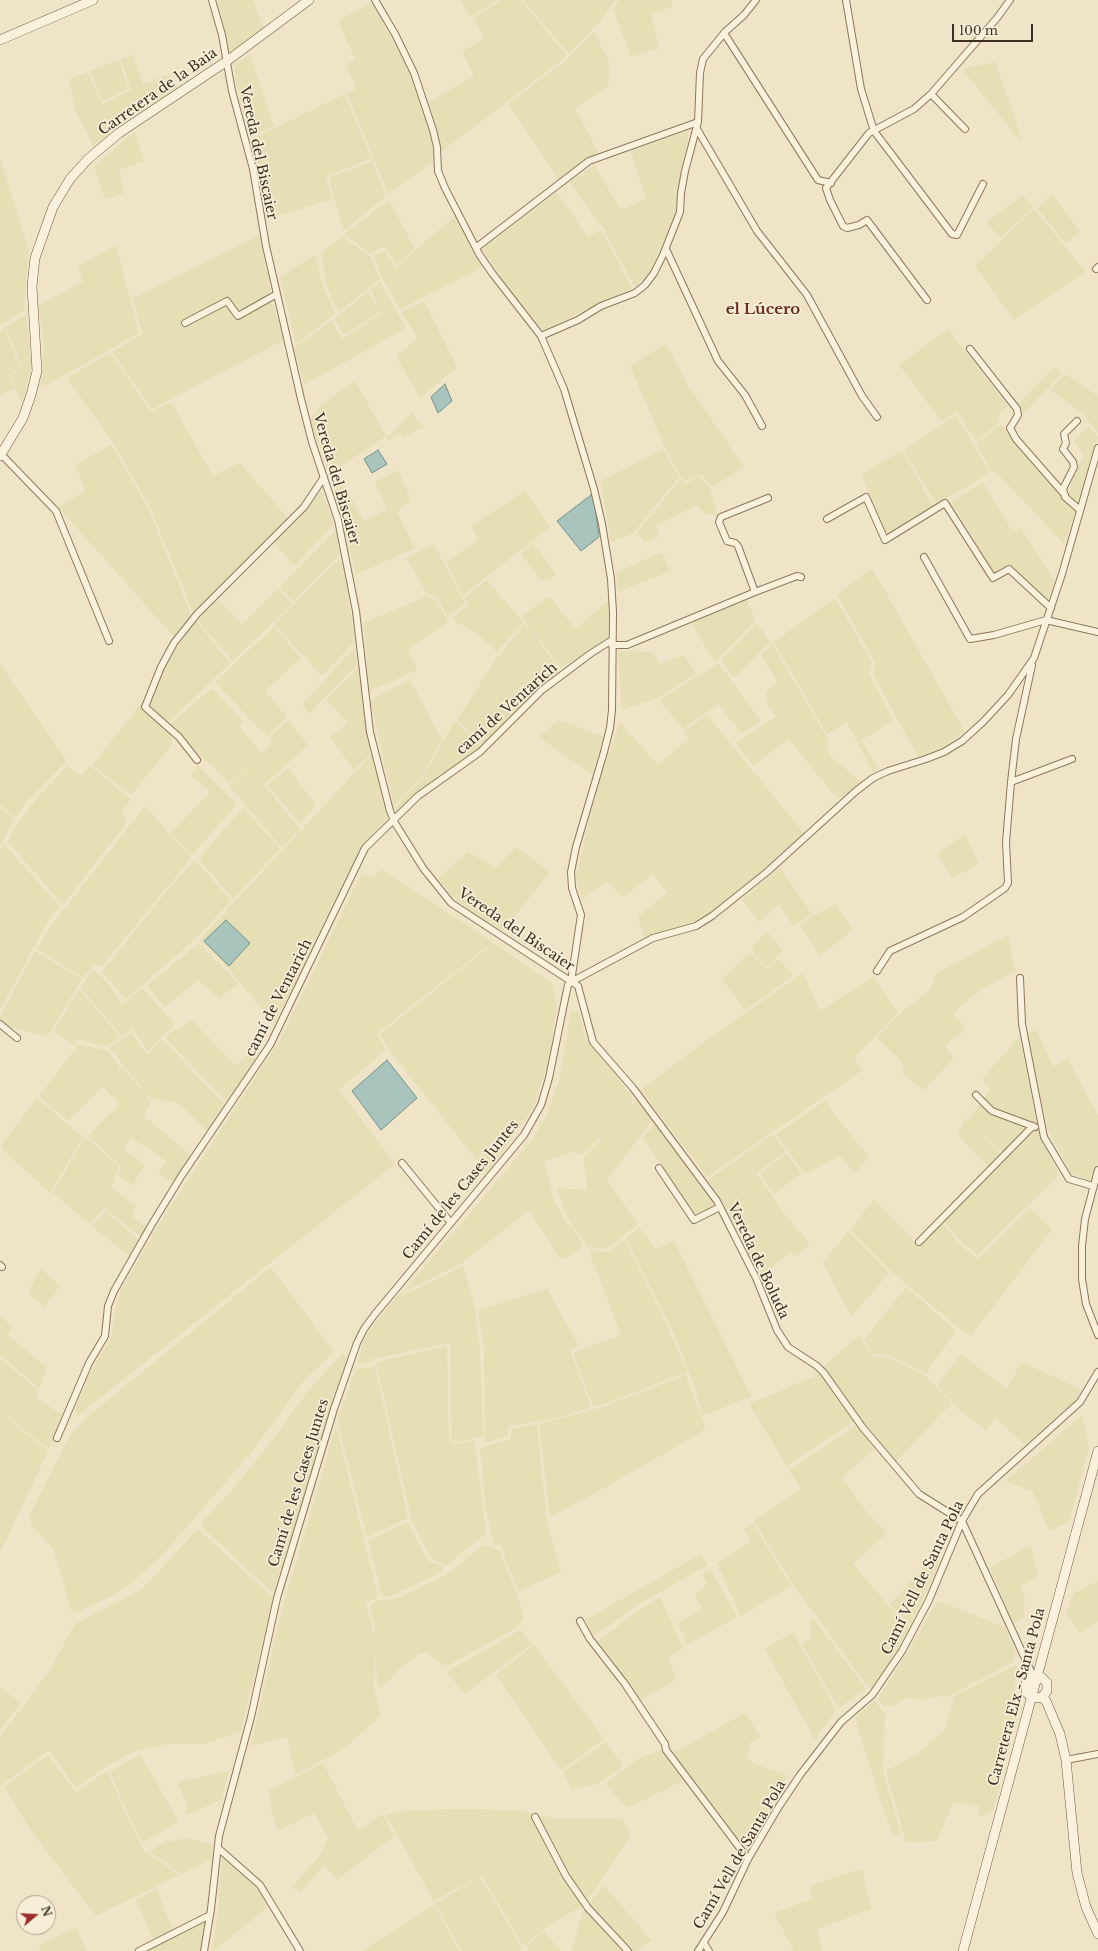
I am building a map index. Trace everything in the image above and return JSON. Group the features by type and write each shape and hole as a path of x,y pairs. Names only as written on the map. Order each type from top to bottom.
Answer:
{"main road":[{"path":"0,40 93,0"},
{"name":"Carretera de la Baia","path":"0,455 23,418 31,395 37,371 32,286 35,258 53,207 70,179 88,159 119,133 227,61 309,0"},
{"name":"Carretera Elx - Santa Pola","path":"967,1951 1036,1697 1037,1676 1098,1451"},
{"name":"Carretera Elx - Santa Pola","path":"1037,1676 1098,1464"},
{"path":"1036,1697 1047,1691 1048,1687 1047,1682 1037,1676"},
{"path":"1036,1697 1046,1701 1060,1734 1066,1760 1077,1873 1086,1908 1098,1934"},
{"name":"Carretera Elx - Santa Pola","path":"963,1951 1036,1697"}],"street":[{"name":"Vereda del Biscaier","path":"212,0 227,61 232,91 253,169 266,246 301,399 338,520 351,581 370,732 390,811 402,836 423,868 451,903 571,982"},
{"name":"Camí de les Cases Juntes","path":"204,1951 210,1915 219,1836 251,1716 277,1598 334,1409 357,1343 368,1324 524,1135 541,1105 551,1071 568,985 571,982 580,915 572,888 571,872 582,822 610,728 612,710 611,579 602,524 594,489 564,389 541,336 492,273 480,254 445,188 438,171 437,147 434,130 414,73 375,0"},
{"path":"541,336 578,320 601,306 640,289 654,273 666,249 680,212 681,193 685,171 697,129 700,73 703,59 724,33 744,15 756,0"},
{"path":"846,0 861,89 874,131 952,234 957,235 983,184"},
{"path":"927,300 867,220 848,228 843,226 830,200 826,188 869,133 914,109 931,94 997,18 1010,0"},
{"path":"724,33 818,180 830,183"},
{"path":"931,94 965,129"},
{"path":"477,247 589,161 698,122"},
{"path":"697,129 757,231 807,295 862,396 877,417"},
{"path":"666,249 718,361 745,395 762,426"},
{"path":"185,323 227,301 238,316 277,294"},
{"path":"970,349 1017,409 1018,415 1010,428 1016,439 1080,510"},
{"path":"1065,495 1064,489 1074,467 1073,462 1063,449 1066,443 1064,434 1077,421"},
{"path":"877,971 890,951 963,918 1005,888 1008,883 1006,842 1018,725 1034,658 1098,448"},
{"path":"0,455 56,511 109,641"},
{"path":"196,760 179,737 145,707 161,667 174,643 197,614 304,507 324,477"},
{"path":"756,592 738,546 735,542 727,541 719,522 721,518 768,498"},
{"path":"827,519 866,498 885,540 945,503 993,578 1009,569 1050,608"},
{"path":"924,557 970,639 994,635 1046,620 1098,632"},
{"path":"612,642 627,645 756,592 797,576 801,577"},
{"name":"camí de Ventarich","path":"57,1438 89,1364 105,1336 108,1306 127,1266 183,1173 252,1074 270,1045 365,848 418,796 480,752 542,690 584,658 612,642"},
{"path":"571,982 653,938 696,926 712,916 767,872 856,791 873,778 888,771 926,759 962,741 1008,695 1034,658"},
{"path":"1011,782 1072,759"},
{"path":"1020,978 1022,1024 1044,1137 1069,1180 1093,1186"},
{"name":"Vereda de Boluda","path":"571,982 578,986 593,1042 633,1088 687,1158 720,1207 756,1278 777,1330 788,1347 817,1366 824,1373 864,1428 919,1494 962,1521"},
{"path":"0,1024 17,1038"},
{"path":"976,1095 992,1111 1042,1129"},
{"path":"919,1242 1033,1126"},
{"path":"402,1163 451,1223"},
{"path":"659,1168 694,1220 720,1207"},
{"path":"1098,1170 1085,1219 1082,1246 1082,1279 1086,1304 1098,1335"},
{"name":"Camí Vell de Santa Pola","path":"698,1951 704,1944 723,1912 748,1859 778,1808 804,1769 842,1722 872,1695 902,1651 929,1600 962,1521 978,1494 1080,1402 1097,1377"},
{"path":"962,1521 1037,1676"},
{"path":"580,1620 590,1639 625,1684 665,1744 666,1750 748,1859"},
{"path":"1066,1760 1098,1754"},
{"path":"535,1817 566,1876 588,1908 628,1951"},
{"path":"218,1848 260,1885 300,1951"},
{"path":"138,1951 210,1915"},
{"path":"704,1944 709,1951"}],"shaded area":[{"path":"218,0 253,0 264,29 231,53 228,51"},
{"path":"460,0 497,0 470,17"},
{"path":"501,0 521,0 567,56 441,152 429,102 474,76 462,52 484,38 474,18"},
{"path":"523,0 615,0 601,20 569,54"},
{"path":"619,0 670,0 673,7 651,14 659,48 631,57 613,9"},
{"path":"372,2 404,61 415,88 429,129 433,154 431,163 388,194 347,93 356,89 346,65 355,59 338,21"},
{"path":"594,31 610,64 608,87 575,108 598,152 558,179 508,104 570,57"},
{"path":"133,55 143,84 170,74 179,89 126,121 94,147 76,112 69,79 88,72 102,104 131,90 121,59"},
{"path":"250,55 274,126 249,138 235,79 235,64"},
{"path":"119,60 128,89 102,101 90,71"},
{"path":"995,62 1014,115 1022,143 962,69"},
{"path":"345,94 371,158 326,177 332,199 266,220 250,140"},
{"path":"689,130 676,214 650,272 635,287 603,228 570,183 594,165 621,210 646,199 631,151"},
{"path":"135,131 144,161 119,170 124,193 105,200 94,167"},
{"path":"0,158 29,250 24,310 0,325"},
{"path":"372,161 386,196 343,231 329,178"},
{"path":"557,192 588,237 601,230 632,288 543,330 510,291 482,249"},
{"path":"1052,194 1080,231 1066,244 1037,208"},
{"path":"1023,195 1033,207 1001,238 986,222"},
{"path":"389,200 415,249 396,265 385,246 370,253 344,234"},
{"path":"1034,209 1086,272 1014,320 975,266"},
{"path":"455,216 483,267 400,309 382,278 374,255 384,251 395,268"},
{"path":"260,235 273,303 284,340 152,409 112,352 142,334 133,298"},
{"path":"342,237 370,256 380,279 338,312 326,283 321,253"},
{"path":"116,245 139,333 41,388 44,346 38,305 83,282 78,266"},
{"path":"315,255 323,285 335,314 296,344 280,277"},
{"path":"380,282 406,328 304,385 294,348 331,321 342,339 381,314 371,290"},
{"path":"368,292 380,312 344,335 334,319"},
{"path":"424,301 457,367 420,398 396,356 418,339 401,312"},
{"path":"26,314 32,364 22,404 10,375 22,368 6,327"},
{"path":"5,329 20,368 8,375 14,389 0,395 0,332"},
{"path":"948,329 1008,406 997,416 1000,422 976,441 957,411 941,421 899,365"},
{"path":"666,344 688,385 744,467 712,487 701,474 686,481 680,476 663,443 630,366"},
{"path":"110,353 151,412 171,402 213,476 240,463 288,518 194,614 151,509 112,441 67,378"},
{"path":"1054,367 1062,373 1023,414 1019,403"},
{"path":"1065,374 1098,396 1098,433 1083,414 1050,389"},
{"path":"355,381 386,436 329,474 310,420 321,405"},
{"path":"412,413 424,427 403,438 398,432 389,441 387,438"},
{"path":"956,415 990,473 936,504 904,450"},
{"path":"1001,424 1021,451 1076,511 1064,544 995,471 991,470 976,444"},
{"path":"1088,426 1098,437 1078,505 1068,495 1077,468 1084,455 1074,441"},
{"path":"111,445 149,510 191,615 174,637 58,507 86,491 75,465"},
{"path":"663,449 679,477 633,533 611,542 601,481"},
{"path":"902,451 933,506 887,535 861,474"},
{"path":"398,470 411,500 397,512 415,548 356,574 329,476 337,471 364,522 387,509 375,482"},
{"path":"699,476 710,488 718,515 715,516 711,513 706,515 697,505 657,525 659,536 645,542 637,532 681,479 686,484"},
{"path":"983,482 1012,531 1021,528 1055,581 1047,601 1010,564 994,572 951,502"},
{"path":"322,491 334,524 294,566 274,542 299,519"},
{"path":"525,491 550,527 462,596 446,562 478,540 471,526"},
{"path":"336,530 340,555 293,602 280,587"},
{"path":"533,543 556,574 548,580 540,580 521,554"},
{"path":"434,544 465,604 448,616 437,598 426,592 406,558"},
{"path":"662,552 670,571 618,592 616,573"},
{"path":"339,559 344,566 355,641 322,676 274,625"},
{"path":"872,568 965,732 941,749 918,757 873,674 875,662 837,595"},
{"path":"487,580 523,622 497,652 475,632 451,619 469,605 464,598"},
{"path":"278,589 292,604 233,661 197,620 218,599 242,624"},
{"path":"427,596 436,600 449,622 408,649 417,670 369,691 364,623"},
{"path":"550,596 575,629 609,600 608,637 561,668 521,616"},
{"path":"835,598 872,663 869,673 893,720 862,740 878,769 873,772 847,722 827,734 774,642"},
{"path":"747,600 755,621 715,662 691,623"},
{"path":"196,621 230,663 168,723 148,706 168,661"},
{"path":"525,623 560,670 482,746 457,720 496,659"},
{"path":"757,623 770,642 734,678 721,660"},
{"path":"274,627 301,658 265,691 287,717 267,737 215,682"},
{"path":"772,644 829,741 827,751 831,757 861,782 838,800 789,739 753,766 736,743 776,716 767,704 766,692 778,683 761,655"},
{"path":"354,648 357,665 309,714 302,705"},
{"path":"618,651 652,652 660,664 684,655 696,674 655,699 622,710"},
{"path":"719,663 761,721 742,734 718,704 683,729 659,700"},
{"path":"0,664 67,761 28,800 15,818 0,804"},
{"path":"358,668 371,753 354,770 330,737 348,723 326,700"},
{"path":"410,680 442,740 420,779 394,806 370,700"},
{"path":"212,688 243,721 239,726 261,753 229,784 214,767 195,752 186,740 169,725"},
{"path":"140,705 172,735 171,746 131,795 92,765"},
{"path":"707,715 804,833 743,888 710,914 686,925 645,938 638,917 667,893 653,874 623,897 606,881 582,900 576,878 600,780 620,722 658,765 688,739 683,732"},
{"path":"288,720 308,745 264,785 300,829 282,848 229,786 272,743 268,739"},
{"path":"559,720 604,737 592,774 538,737"},
{"path":"455,721 481,747 423,788 396,813 395,808 421,780"},
{"path":"372,754 387,818 360,849 323,929 274,1024 230,970 199,940"},
{"path":"67,766 80,776 90,766 131,799 122,811 127,822 63,905 8,842 15,827 37,798"},
{"path":"198,766 237,804 191,856 171,833 210,792 191,775"},
{"path":"288,768 316,805 300,824 268,785"},
{"path":"145,806 191,858 102,966 93,965 83,978 37,949 51,926"},
{"path":"0,807 14,819 0,848"},
{"path":"243,807 280,849 233,899 199,859"},
{"path":"965,835 979,863 952,879 937,853"},
{"path":"4,844 60,907 47,923 0,1010 0,852"},
{"path":"516,847 550,872 503,931 478,917 453,897 438,878 468,852 496,868"},
{"path":"195,860 231,901 192,942 126,999 102,972 170,887"},
{"path":"780,868 812,914 793,926 779,904 759,922 742,900"},
{"path":"381,869 493,942 376,1034 386,1049 339,1090 395,1164 77,1416 75,1411 88,1376 111,1338 114,1315 121,1290 159,1224 280,1040 361,874 374,878"},
{"path":"836,904 853,930 820,956 799,924"},
{"path":"767,931 783,950 766,968 751,949"},
{"path":"1008,935 1015,971 979,991 953,1013 966,1029 945,1046 954,1058 923,1091 903,1073 902,1062 877,1038 903,1011 930,990 937,973"},
{"path":"199,943 239,984 219,998 198,980 165,1007 147,986"},
{"path":"494,943 553,984 557,1007 548,1065 532,1110 487,1173 389,1050 380,1034"},
{"path":"35,951 82,979 47,1037 8,1026 0,1020 0,1016"},
{"path":"750,952 766,970 779,958 793,976 745,1010 722,979"},
{"path":"93,969 108,983 122,1005 142,988 175,1024 148,1051 133,1029 122,1036 80,987"},
{"path":"803,973 820,1011 873,977 898,1013 854,1058 863,1070 707,1177 641,1090 711,1037"},
{"path":"79,989 121,1038 105,1046 78,1040 74,1046 54,1031"},
{"path":"571,1010 579,1012 586,1038 632,1096 631,1106 637,1100 652,1121 607,1180 638,1224 607,1249 588,1247 567,1217 557,1188 587,1190 584,1158 620,1118 583,1155 571,1152 544,1162 555,1203 567,1223 574,1229 583,1246 570,1256 560,1259 529,1210 462,1263 403,1292 531,1141 547,1115 560,1078"},
{"path":"191,1019 236,1066 248,1053 257,1060 228,1103 165,1038 176,1028 178,1030"},
{"path":"1036,1029 1053,1067 1067,1058 1098,1115 1098,1163 1090,1181 1071,1173 1047,1128 1027,1035"},
{"path":"131,1033 147,1055 162,1039 226,1106 208,1132 179,1103 150,1098 109,1047"},
{"path":"1020,1036 1037,1127 1059,1175 977,1255 961,1241 943,1220 1005,1154 974,1126 1000,1152 988,1166 957,1134 966,1118 968,1120 990,1090 982,1079"},
{"path":"79,1044 108,1051 121,1068 68,1121 39,1096"},
{"path":"123,1068 151,1101 144,1116 192,1156 174,1182 158,1174 166,1161 130,1137 124,1150 145,1165 132,1186 118,1175 121,1166 88,1136 119,1104 103,1087"},
{"path":"37,1098 83,1137 50,1193 0,1147"},
{"path":"826,1100 831,1110 869,1157 855,1174 840,1156 805,1174 776,1134"},
{"path":"656,1123 717,1206 698,1218 643,1138"},
{"path":"773,1134 786,1152 756,1173 783,1212 810,1243 797,1257 790,1252 761,1277 722,1201 708,1180"},
{"path":"85,1137 119,1166 111,1188 136,1206 132,1217 147,1226 141,1237 105,1208 90,1224 53,1193"},
{"path":"787,1154 801,1174 774,1194 760,1173"},
{"path":"874,1199 919,1246 942,1223 960,1245 978,1259 1030,1208 1052,1229 971,1336 959,1328 893,1273 850,1230"},
{"path":"106,1211 138,1240 129,1256 92,1226"},
{"path":"639,1227 656,1249 674,1241 751,1396 703,1416 693,1382 675,1336 626,1239"},
{"path":"848,1231 889,1273 851,1317 823,1263"},
{"path":"624,1239 665,1322 687,1372 608,1403 593,1407 573,1353 621,1335 589,1251 610,1252"},
{"path":"463,1266 474,1303 480,1352 483,1436 456,1442 451,1438 450,1343 372,1359 371,1362 357,1364 365,1336 398,1295 418,1289"},
{"path":"271,1267 334,1352 304,1380 252,1452 165,1552 133,1582 116,1594 76,1613 71,1609 53,1549 32,1526 29,1516 70,1435 92,1413"},
{"path":"41,1269 60,1286 45,1307 28,1292"},
{"path":"906,1287 956,1331 926,1373 891,1356 873,1354 864,1340"},
{"path":"547,1289 579,1346 570,1350 591,1408 549,1420 509,1426 508,1436 485,1443 484,1348 478,1310"},
{"path":"0,1316 12,1327 8,1335 47,1368 39,1388 0,1355"},
{"path":"859,1335 872,1356 889,1358 922,1373 952,1403 896,1461 860,1417 823,1367"},
{"path":"447,1346 449,1439 455,1444 474,1440 486,1534 446,1565 431,1559 412,1522 376,1362"},
{"path":"343,1353 348,1358 273,1593 200,1525 236,1485 277,1434 310,1388"},
{"path":"961,1354 1007,1389 1021,1362 1081,1389 1076,1400 1025,1445 995,1417 986,1431 960,1410 937,1385"},
{"path":"0,1358 38,1391 36,1397 62,1415 49,1449 0,1411"},
{"path":"375,1366 408,1518 367,1537 337,1421 356,1369"},
{"path":"820,1374 854,1421 787,1466 749,1404"},
{"path":"686,1375 705,1427 700,1433 583,1500 550,1517 539,1424 603,1407"},
{"path":"0,1412 48,1451 1,1551 0,1551"},
{"path":"1082,1415 1089,1447 1069,1522 1049,1531 1033,1492 1006,1481"},
{"path":"537,1424 547,1522 561,1572 518,1592 500,1544 494,1546 486,1508 480,1448 510,1439 512,1429"},
{"path":"857,1425 874,1449 842,1478 869,1515 887,1533 853,1564 887,1604 910,1628 873,1688 869,1688 792,1583 754,1521 801,1489 789,1470"},
{"path":"336,1426 378,1597 365,1603 376,1641 374,1688 381,1715 345,1748 295,1775 287,1737 251,1746 279,1620"},
{"path":"408,1522 428,1561 442,1566 444,1571 388,1597 382,1596 368,1541"},
{"path":"753,1524 791,1586 741,1616 717,1563 751,1542 744,1529"},
{"path":"198,1529 273,1598 241,1731 204,1744 168,1744 133,1752 104,1768 76,1788 49,1750 0,1786 0,1737 50,1670 75,1624 142,1589"},
{"path":"484,1544 500,1551 522,1609 523,1620 514,1629 447,1666 441,1664 427,1652 419,1654 401,1667 383,1687 380,1688 377,1681 375,1628 370,1606 375,1601 399,1598 448,1574"},
{"path":"1031,1544 1038,1576 1021,1586 1025,1599 1023,1618 1014,1625 990,1568"},
{"path":"701,1554 708,1565 642,1602 594,1635 585,1620"},
{"path":"935,1555 940,1561 911,1625 890,1604"},
{"path":"710,1568 737,1617 687,1645 678,1623 702,1609 695,1594 707,1584 702,1574"},
{"path":"1098,1581 1098,1621 1080,1633 1066,1615 1074,1593"},
{"path":"660,1597 683,1648 668,1657 676,1680 640,1700 597,1641 630,1616"},
{"path":"938,1601 1005,1627 1016,1655 1013,1662 947,1697 936,1696 923,1700 909,1697 894,1705 883,1706 878,1699"},
{"path":"814,1619 866,1689 838,1708 802,1644 811,1638 810,1620"},
{"path":"520,1630 532,1644 464,1694 447,1672"},
{"path":"793,1632 836,1710 815,1740 765,1649"},
{"path":"534,1645 604,1739 561,1770 496,1675"},
{"path":"1016,1665 1019,1669 1014,1688 1021,1705 993,1811 980,1817 978,1805 953,1802 937,1841 906,1842 886,1771 919,1753 945,1729 954,1696"},
{"path":"0,1687 21,1703 0,1729"},
{"path":"874,1700 885,1714 883,1773 901,1834 894,1837 881,1803 855,1718"},
{"path":"745,1713 761,1737 750,1742 747,1760 787,1776 747,1851 673,1753"},
{"path":"606,1742 623,1766 597,1784 572,1790 563,1772"},
{"path":"662,1750 683,1781 627,1808 605,1784 639,1758"},
{"path":"140,1754 179,1822 143,1842 133,1826 110,1772"},
{"path":"48,1755 76,1792 107,1771 144,1850 179,1875 96,1916 32,1832 4,1787"},
{"path":"323,1763 358,1831 383,1814 394,1836 337,1880 325,1865 300,1892 291,1887 320,1856 328,1838 314,1813 278,1831 272,1815 269,1790"},
{"path":"229,1771 222,1799 187,1815 185,1810 188,1807 177,1782"},
{"path":"409,1810 516,1810 553,1818 622,1819 631,1835 585,1904 550,1925 523,1946 482,1875 434,1901 386,1815"},
{"path":"183,1838 212,1844 212,1859 181,1874 149,1851 168,1840 171,1842"},
{"path":"222,1857 254,1886 270,1905 214,1951 212,1951 218,1911"},
{"path":"862,1869 871,1909 817,1929 823,1951 794,1951 774,1913 811,1899 811,1885"},
{"path":"480,1877 522,1948 518,1951 462,1951 435,1904"},
{"path":"603,1885 652,1940 636,1951 571,1951 583,1912"},
{"path":"156,1889 173,1930 153,1940 136,1900"},
{"path":"434,1905 459,1951 362,1951"},
{"path":"207,1920 200,1951 146,1951 154,1947"},
{"path":"76,1927 87,1951 41,1951 39,1945"},
{"path":"544,1931 561,1951 530,1951 526,1946"}],"water":[{"path":"445,384 452,401 438,413 431,397"},
{"path":"378,450 387,464 372,473 364,459"},
{"path":"591,495 594,499 599,537 581,551 557,521"},
{"path":"226,920 250,943 229,966 204,941"},
{"path":"387,1060 417,1098 381,1130 352,1091"}],"district":[{"name":"el Lúcero","path":"763,310"}]}
